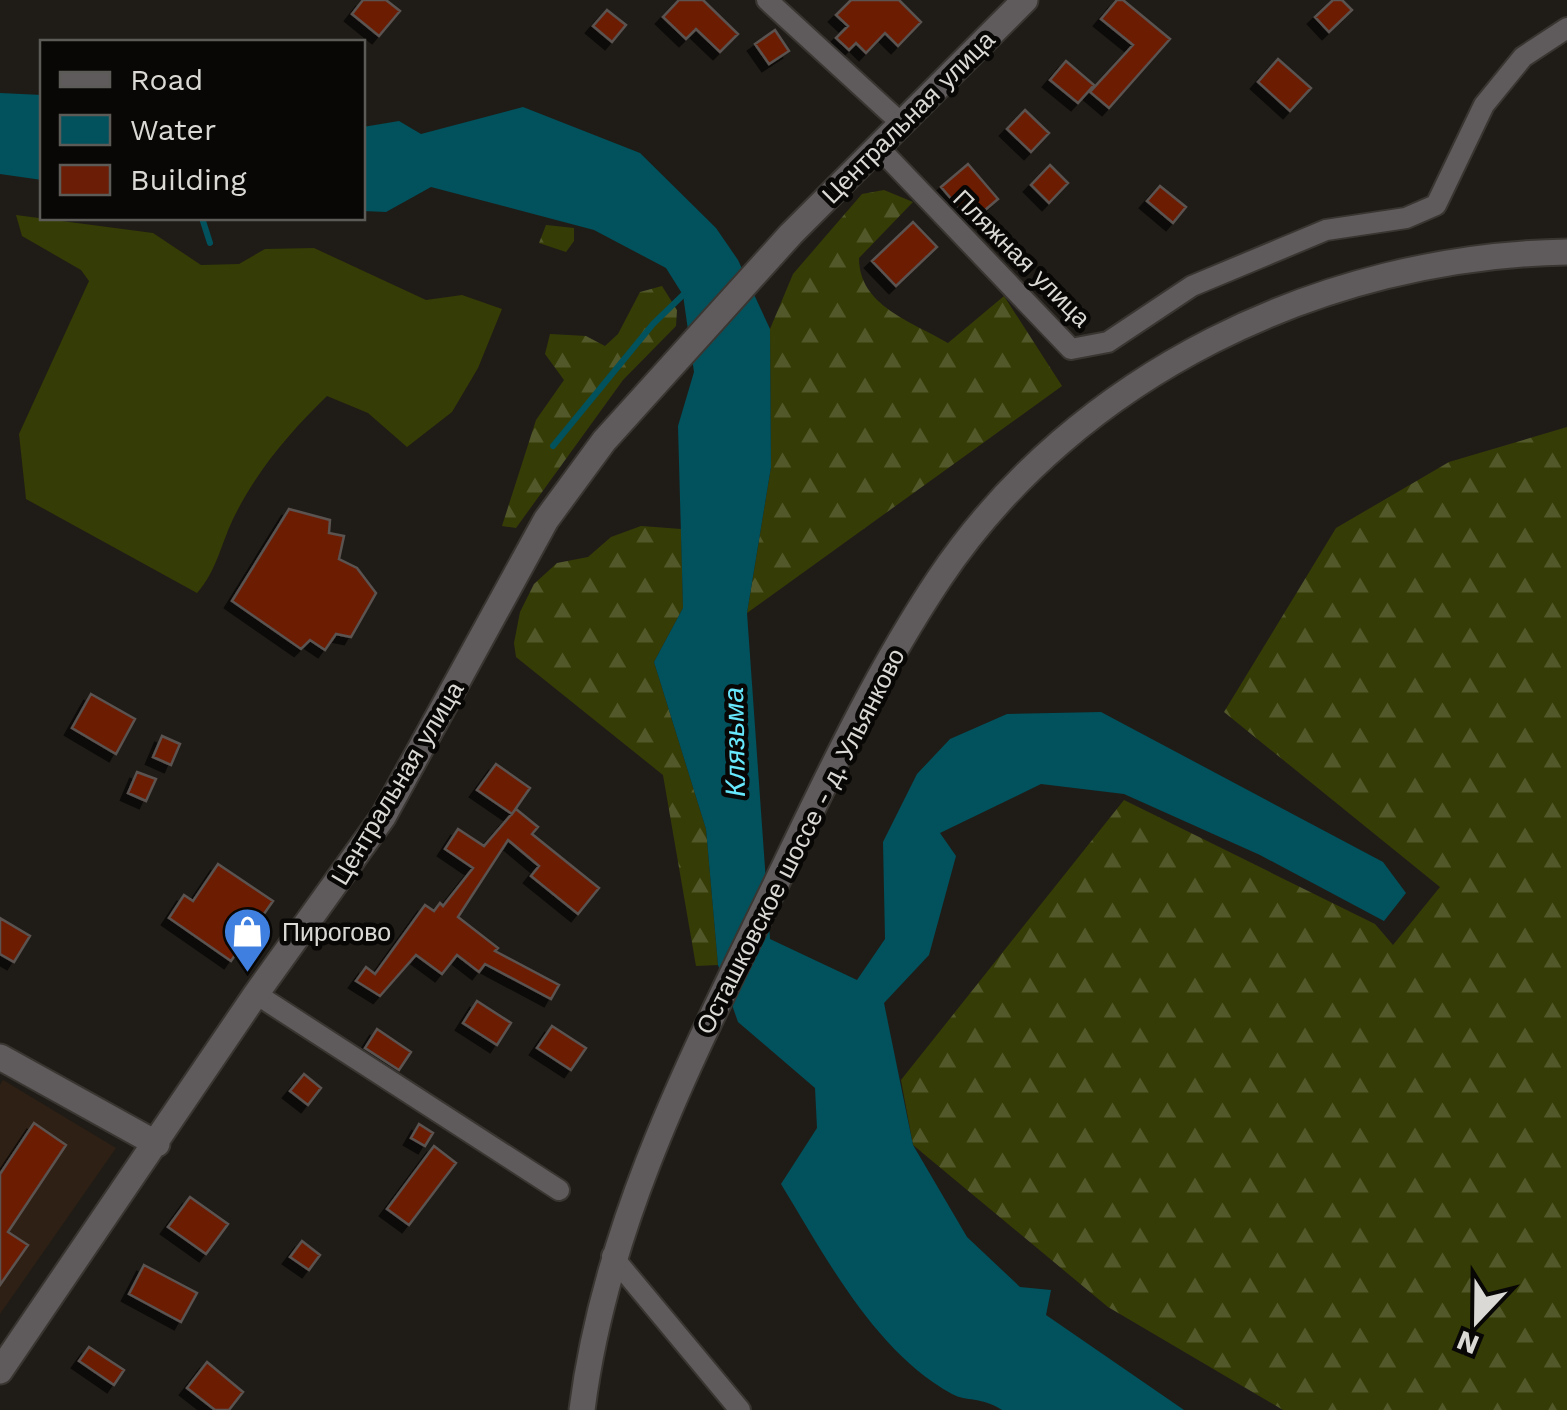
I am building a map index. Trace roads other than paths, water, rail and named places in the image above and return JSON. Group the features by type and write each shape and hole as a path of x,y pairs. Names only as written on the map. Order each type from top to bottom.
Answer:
{"street":[{"path":"767,0 900,122"},
{"name":"Центральная улица","path":"0,1370 256,994 383,817 546,520 650,389 791,234 1025,0"},
{"name":"Пляжная улица","path":"878,146 1071,349 1108,342 1192,286 1326,230 1406,218 1436,206 1484,105 1522,57 1567,28"},
{"name":"Осташковское шоссе - д. Ульянково","path":"582,1410 612,1256 686,1068 867,698 941,575 1006,497 1110,400 1197,348 1356,282 1399,270 1567,252"},
{"path":"256,994 559,1190"},
{"path":"0,1057 157,1144"},
{"path":"612,1256 740,1410"}],"water":[{"path":"0,93 40,95 40,180 0,174"},
{"name":"Клязьма","path":"523,107 640,153 716,228 738,260 770,329 771,467 747,613 770,939 857,980 885,939 883,842 917,774 950,739 1007,714 1101,712 1383,862 1406,893 1384,921 1260,855 1124,794 1041,784 940,833 956,856 929,955 884,1003 913,1145 967,1237 1020,1287 1051,1290 1046,1315 1184,1410 1002,1410 952,1394 924,1376 876,1328 834,1271 781,1184 817,1128 815,1088 738,1022 718,965 706,829 654,662 683,608 678,426 694,372 683,295 666,268 594,230 431,187 386,212 365,211 365,127 399,121 421,134"}],"waterway":[{"path":"203,220 210,243"},
{"path":"553,446 653,324 683,295"}],"place":[{"name":"Пирогово","path":"247,974"}]}
